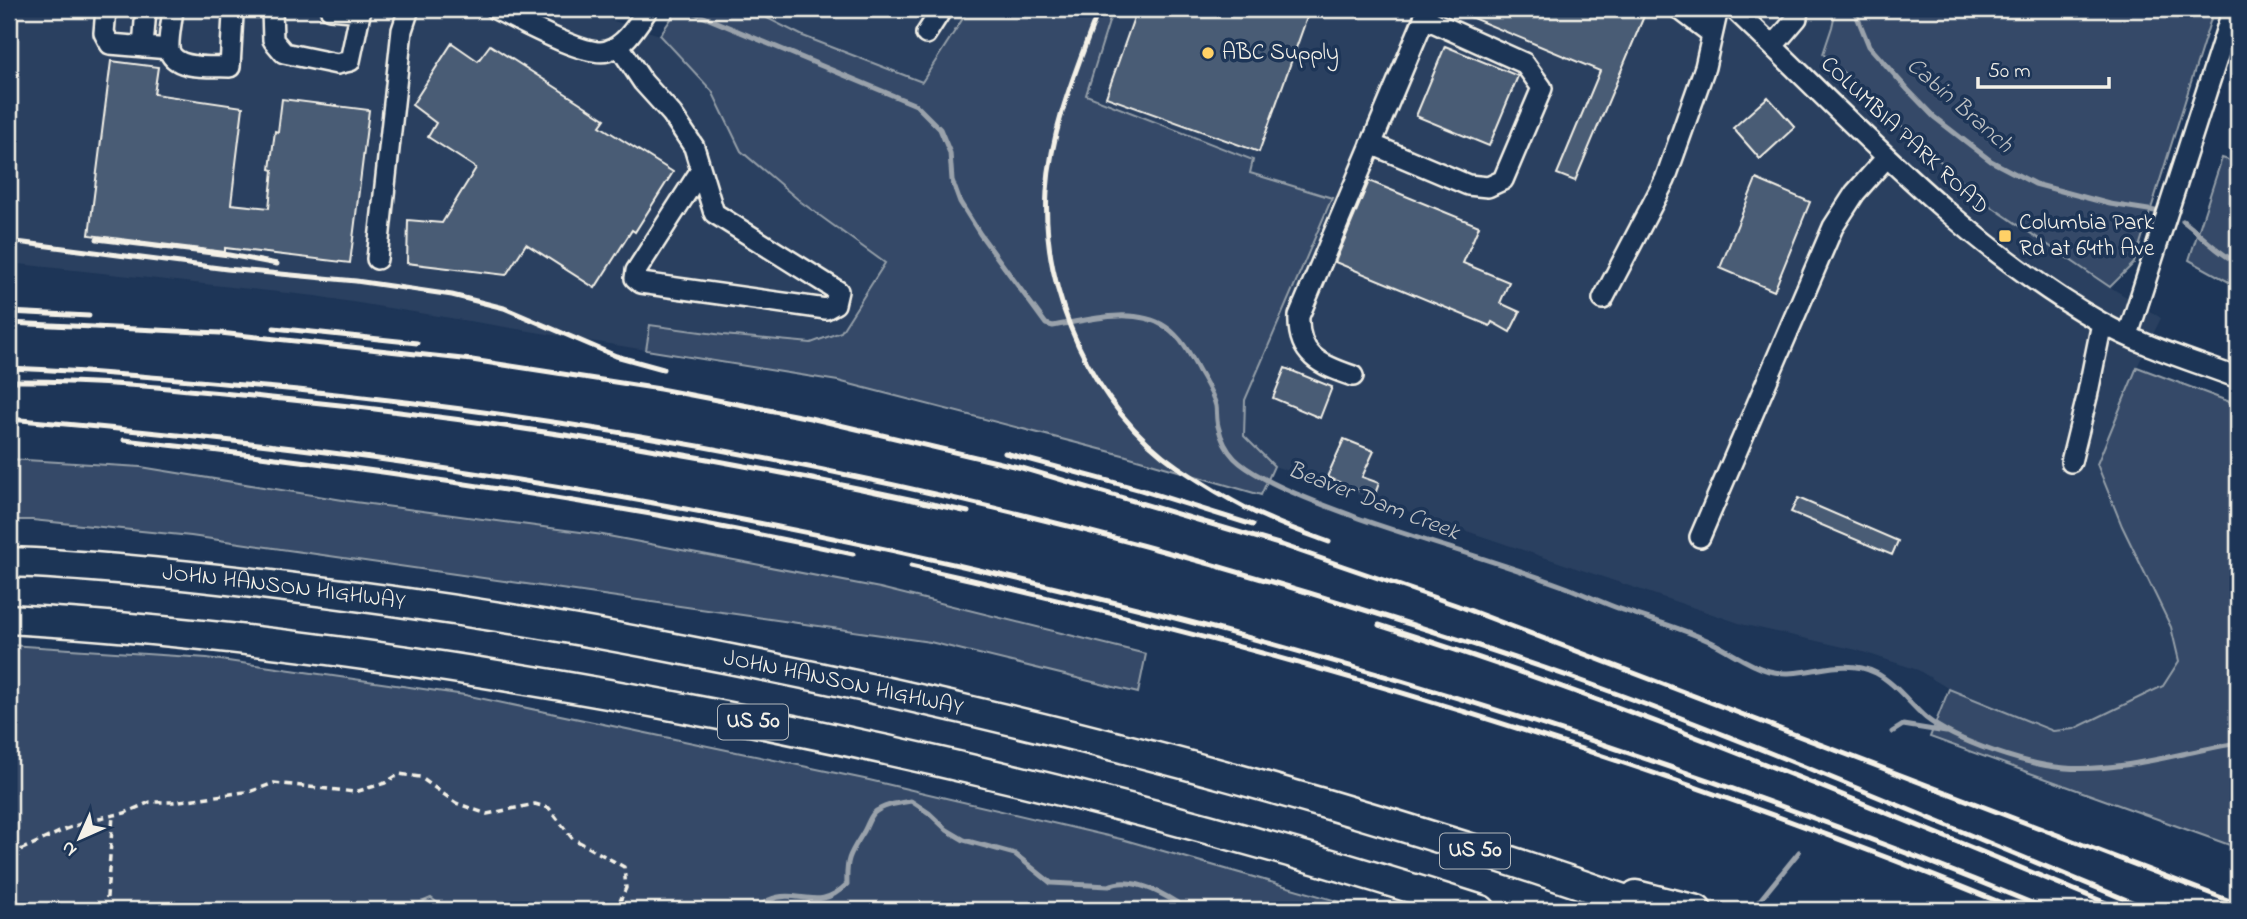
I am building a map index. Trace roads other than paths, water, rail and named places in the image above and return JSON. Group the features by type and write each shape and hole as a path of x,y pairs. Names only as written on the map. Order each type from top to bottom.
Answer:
{"highway":[{"name":"JOHN HANSON HIGHWAY","path":"9,562 152,572 402,602 549,625 774,667 1143,753 1325,804 1655,910"},
{"name":"US 50","path":"9,619 228,638 365,656 545,683 753,722 912,755 1094,799 1331,864 1481,910"},
{"path":"1566,880 1698,910"}],"street":[{"path":"106,9 104,33 110,44 169,48"},
{"path":"143,47 146,9"},
{"path":"173,9 169,48 173,58 182,64 230,67 233,15 230,9"},
{"path":"272,9 273,40 284,53 337,64 350,61 361,9"},
{"path":"330,9 355,9"},
{"path":"377,259 402,30 409,9"},
{"path":"495,9 571,45 590,51 606,52 619,46 643,17"},
{"path":"926,34 942,9"},
{"path":"1679,9 1712,34"},
{"path":"1603,299 1665,180 1705,67 1718,9"},
{"name":"COLUMBIA PARK ROAD","path":"1734,9 1887,156 1985,245 2102,323 2238,378"},
{"path":"1773,46 1797,18 1798,9"},
{"path":"2128,335 2233,9"},
{"path":"1353,376 1328,368 1311,355 1301,339 1299,316 1371,144 1426,13 1524,63 1542,88 1503,180 1488,187 1468,185 1371,144"},
{"path":"619,46 643,82 672,114 694,147 701,170 714,213 838,290 835,304 826,309 642,283 635,278 636,271 701,170"},
{"path":"1700,537 1833,227 1854,193 1887,156"},
{"path":"2071,462 2102,323"}],"waterway":[{"name":"Beaver Dam Creek","path":"685,9 916,105 940,129 950,153 952,180 960,202 1046,324 1053,326 1095,318 1125,316 1140,317 1166,327 1185,346 1211,391 1216,406 1217,423 1229,452 1248,469 1287,490 1358,518 1538,577 1689,632 1769,671 1795,673 1849,666 1876,673 1890,682 1926,718 1939,727 1973,744 2012,757 2065,768 2108,767 2238,743"},
{"name":"Cabin Branch","path":"1854,9 1869,46 1908,90 1934,117 1991,161 2035,184 2110,204 2155,211"},
{"name":"Cabin Branch","path":"2183,221 2216,249 2238,263"},
{"path":"1892,732 1903,725 1946,732"},
{"path":"755,910 769,900 780,897 817,899 836,893 847,884 850,857 872,815 886,806 911,801 964,840 1015,854 1051,883 1140,885 1188,910"},
{"path":"1756,905 1799,852"}],"railway":[{"path":"1099,9 1059,121 1047,191 1047,230 1053,269 1063,308 1078,346 1121,414 1148,443 1178,467 1254,512 1329,542"},
{"path":"97,239 229,255 277,264"},
{"path":"9,241 227,269 356,281 452,295 504,308 616,356 663,369"},
{"path":"9,312 89,316"},
{"path":"9,323 220,333 472,360 660,389 810,418 1022,468 1282,545 1456,605 2238,904"},
{"path":"274,328 417,343"},
{"path":"9,368 118,374 298,390 567,424 833,472 1097,533 1358,608 1580,681 1815,771 2151,910"},
{"path":"9,381 77,382 180,389 456,419 713,460 968,512"},
{"path":"9,419 235,441 461,471 664,505 867,545 1068,591 1268,643 1466,701 1663,764 1857,834 2049,910"},
{"path":"124,440 317,463 575,501 853,554"},
{"path":"1005,453 1138,489 1253,525"},
{"path":"911,566 1193,635 1473,714 1748,806 2019,910"},
{"path":"1379,625 1474,656 1661,724 2123,910"}],"place":[{"name":"ABC Supply","path":"1208,53"},
{"name":"Columbia Park Rd at 64th Ave","path":"2005,236"}]}
